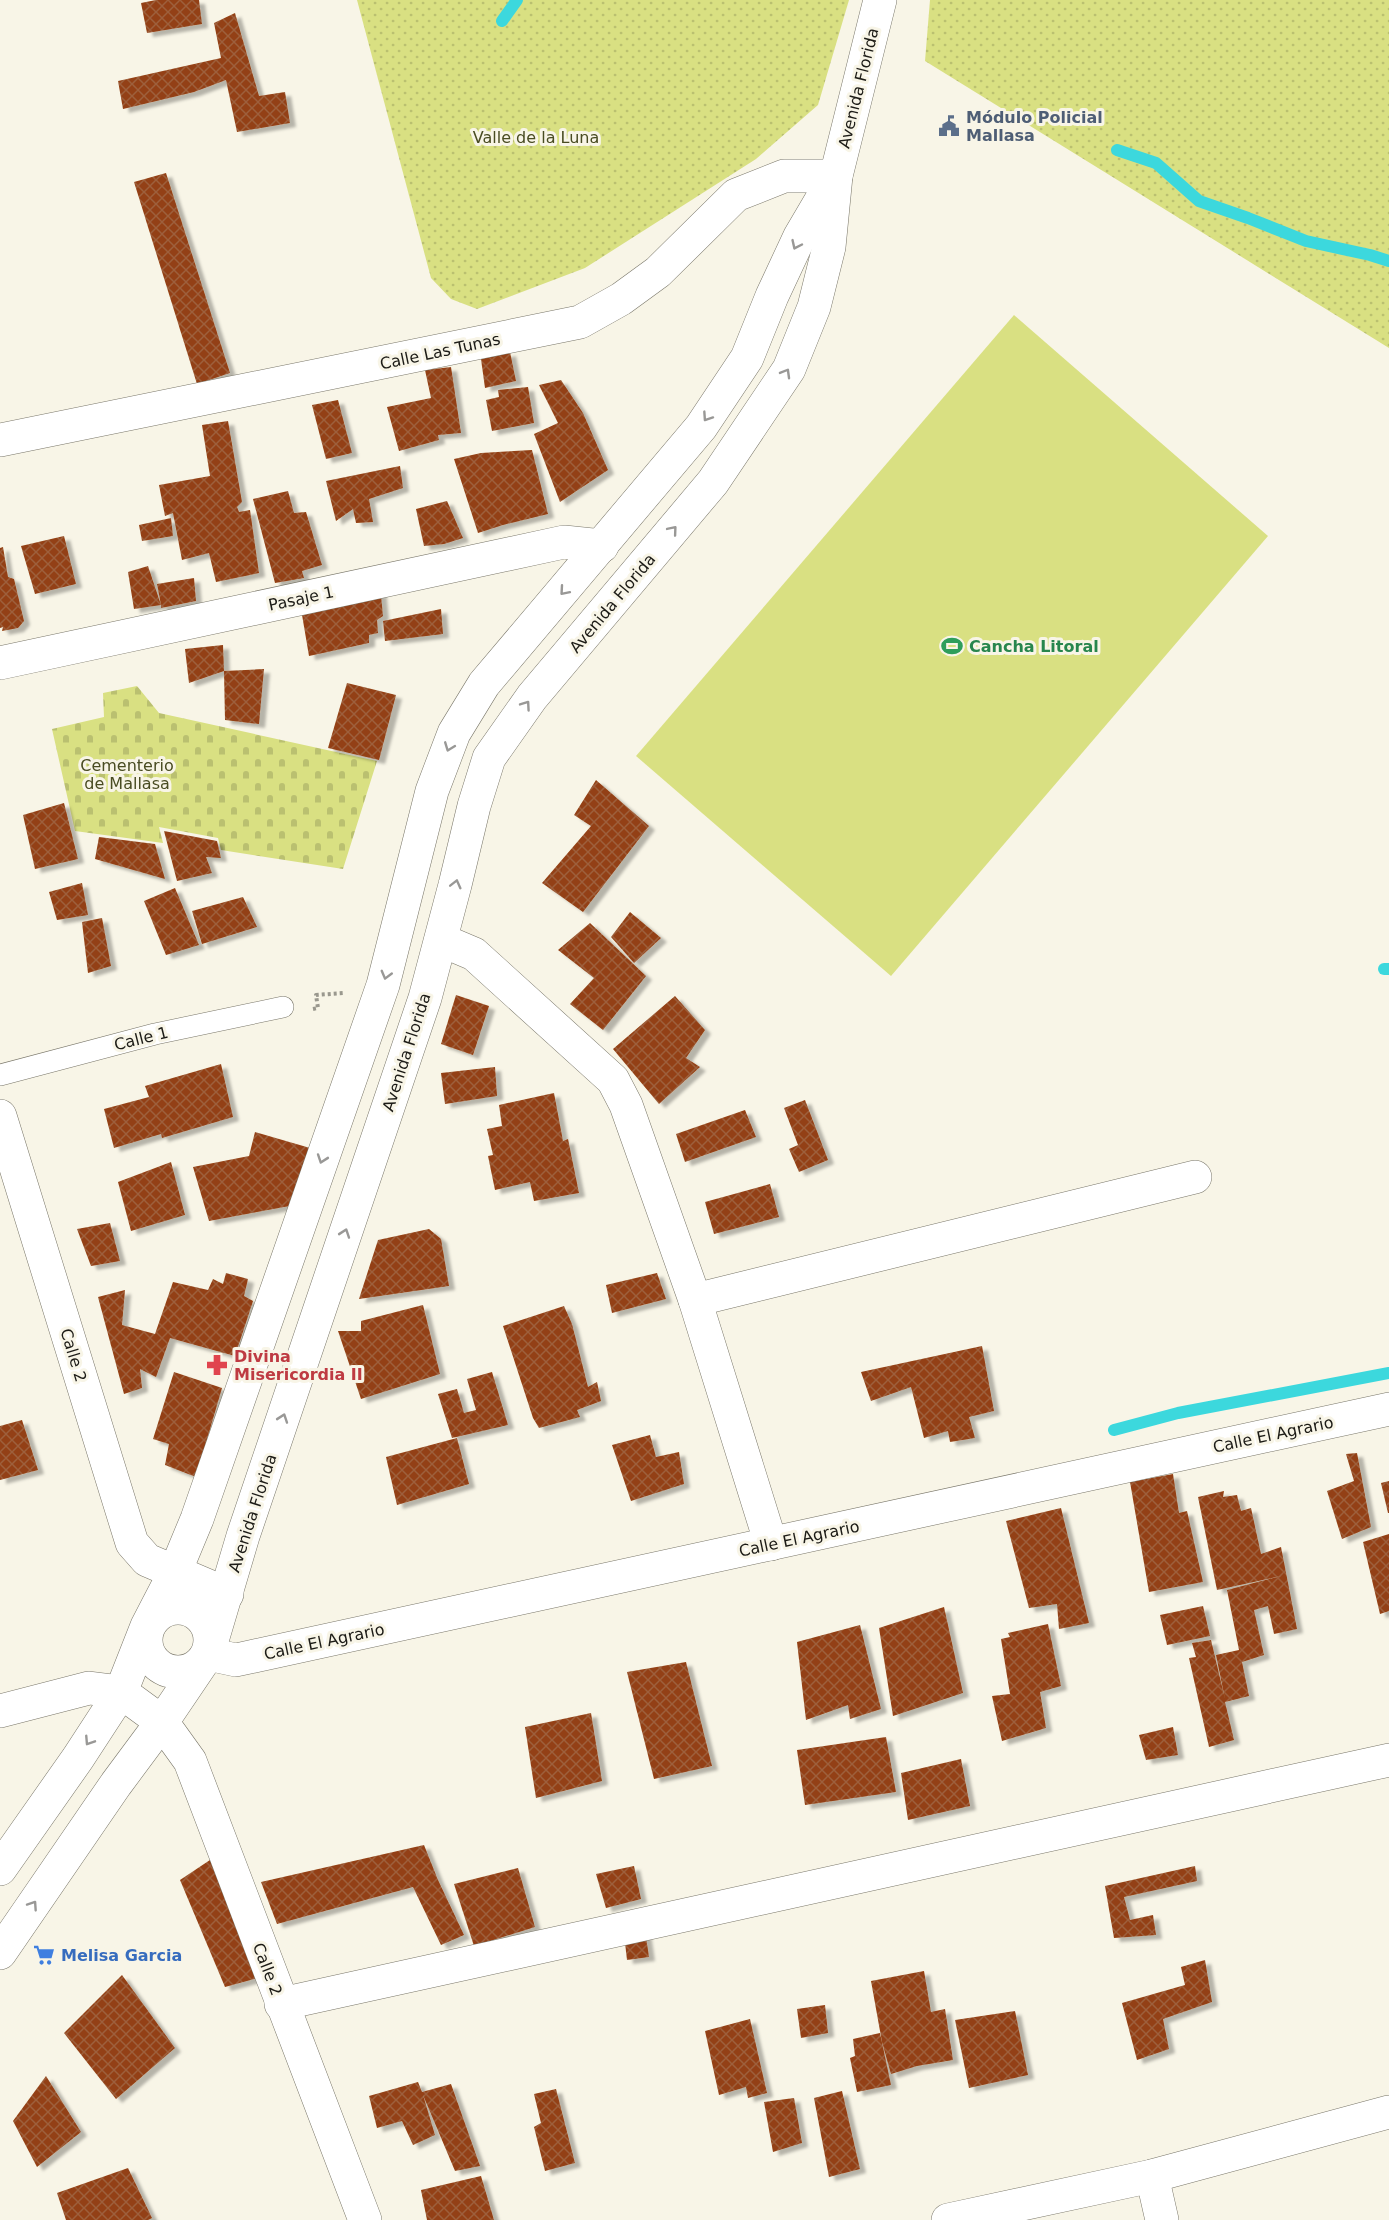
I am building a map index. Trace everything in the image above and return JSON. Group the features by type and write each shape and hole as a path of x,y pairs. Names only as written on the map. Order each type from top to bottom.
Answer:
{"street":[{"name":"Avenida Florida","path":"0,1953 208,1654 243,1536 425,998 474,806 489,758 532,697 713,482 789,369 813,307 829,248 836,176 880,0"},
{"name":"Calle Las Tunas","path":"0,440 580,322 621,299 658,272 736,195 784,176 836,176"},
{"name":"Avenida Florida","path":"0,1869 121,1692 147,1626 175,1572 197,1519 383,986 432,791 454,733 484,684 701,427 747,358 800,236 836,176"},
{"name":"Pasaje 1","path":"0,663 564,542 602,546"},
{"path":"602,546 635,575"},
{"path":"398,929 441,940 474,954 613,1080 626,1105 695,1300 771,1544"},
{"name":"Calle 2","path":"0,1116 132,1543 147,1560 226,1594"},
{"path":"695,1300 1195,1177"},
{"name":"Calle El Agrario","path":"208,1654 236,1660 1389,1409"},
{"path":"174,1607 191,1610 205,1621 211,1636 208,1654 197,1666 181,1673 164,1670 151,1659 145,1643 147,1626 159,1613 174,1607"},
{"path":"0,1712 89,1688 121,1692"},
{"name":"Calle 2","path":"121,1692 162,1722 190,1761 365,2220"},
{"path":"281,2004 1389,1760"},
{"path":"948,2220 1152,2176 1389,2112"},
{"path":"1152,2176 1162,2220"}],"lane":[{"name":"Calle 1","path":"0,1075 155,1034 283,1007"}],"green space":[{"name":"Valle de la Luna","path":"357,0 849,0 818,105 756,159 585,268 477,309 451,299 431,278"},
{"path":"930,0 1389,0 1389,348 925,61"},
{"name":"Cancha Litoral","path":"1014,315 1268,536 891,976 636,756"},
{"name":"Cementerio de Mallasa","path":"137,686 159,713 377,761 343,869 221,850 218,838 159,827 163,843 75,831 52,729 104,717 103,693"}],"building":[{"path":"156,0 199,0 202,24 147,33 141,3"},
{"path":"235,13 259,96 285,92 290,123 237,132 226,80 194,92 123,109 118,81 221,58 214,23"},
{"path":"166,173 230,373 197,384 134,182"},
{"path":"510,352 516,381 485,388 481,359"},
{"path":"451,367 461,433 438,435 439,440 399,451 387,407 431,398 425,370"},
{"path":"561,380 583,413 608,470 560,502 534,434 558,423 539,385"},
{"path":"528,387 534,423 492,431 486,400 499,397 498,390"},
{"path":"338,400 352,453 326,459 312,405"},
{"path":"228,421 242,502 237,507 239,512 250,510 259,573 216,582 209,553 182,560 173,513 165,516 159,485 210,476 202,425"},
{"path":"532,450 548,514 478,533 454,459 481,453"},
{"path":"400,466 403,488 369,499 373,522 356,523 353,509 336,521 326,481"},
{"path":"288,491 294,513 306,512 322,565 302,571 304,578 275,583 253,499"},
{"path":"447,501 463,538 444,544 424,546 416,509"},
{"path":"171,518 173,536 142,541 139,525"},
{"path":"64,536 76,584 35,594 21,546"},
{"path":"3,547 8,577 14,579 24,621 18,628 2,631 3,627 0,628 0,548"},
{"path":"148,566 161,605 134,609 128,572"},
{"path":"194,578 196,601 161,608 157,584"},
{"path":"380,585 383,616 377,620 378,633 369,635 369,643 309,656 300,603"},
{"path":"441,609 443,634 385,641 383,621"},
{"path":"223,645 224,671 189,683 185,649"},
{"path":"264,669 259,724 225,720 224,671"},
{"path":"347,683 396,695 379,760 328,748"},
{"path":"596,780 649,826 583,912 542,883 591,826 574,815"},
{"path":"64,803 78,859 35,869 23,815"},
{"path":"164,831 217,841 221,858 206,857 212,873 177,881"},
{"path":"99,837 155,844 165,879 95,859"},
{"path":"82,883 88,915 57,920 49,892"},
{"path":"175,888 199,945 166,955 144,901"},
{"path":"243,897 257,927 202,944 192,911"},
{"path":"630,912 661,938 634,963 611,937"},
{"path":"102,918 111,966 88,973 82,922"},
{"path":"590,923 646,976 603,1030 570,1004 594,978 558,950"},
{"path":"456,995 489,1006 473,1055 441,1044"},
{"path":"675,996 705,1030 686,1058 700,1067 659,1104 613,1049"},
{"path":"221,1064 233,1117 162,1138 161,1134 114,1148 104,1109 149,1097 145,1086"},
{"path":"495,1067 497,1096 445,1104 441,1073"},
{"path":"554,1093 563,1141 568,1139 579,1193 534,1201 530,1182 495,1190 488,1156 493,1155 487,1129 502,1126 499,1105"},
{"path":"805,1100 828,1160 799,1172 789,1149 798,1145 784,1108"},
{"path":"745,1110 756,1137 685,1162 676,1134"},
{"path":"255,1132 310,1148 295,1205 209,1221 193,1167 249,1156"},
{"path":"171,1162 185,1215 131,1231 118,1182"},
{"path":"770,1184 779,1217 714,1234 705,1202"},
{"path":"110,1223 120,1261 91,1266 77,1229"},
{"path":"429,1229 441,1239 449,1286 359,1299 378,1240"},
{"path":"226,1273 248,1279 244,1296 253,1301 235,1356 170,1338 156,1377 140,1369 142,1388 124,1394 98,1297 125,1290 122,1325 155,1334 173,1282 208,1290 213,1279 223,1284"},
{"path":"657,1273 666,1299 612,1313 606,1285"},
{"path":"423,1305 440,1374 361,1399 338,1331 361,1331 361,1321"},
{"path":"564,1306 572,1324 588,1387 597,1382 601,1401 577,1410 580,1417 539,1428 533,1418 503,1326"},
{"path":"982,1346 994,1411 969,1417 975,1438 950,1442 948,1431 924,1438 911,1387 871,1401 861,1372"},
{"path":"174,1372 222,1388 196,1477 165,1465 169,1444 153,1439"},
{"path":"492,1372 508,1425 452,1438 438,1394 457,1389 464,1413 476,1410 467,1379"},
{"path":"22,1420 38,1470 0,1480 0,1426"},
{"path":"650,1435 656,1457 679,1452 684,1484 631,1501 612,1445"},
{"path":"457,1438 469,1484 397,1505 386,1457"},
{"path":"1357,1453 1371,1527 1342,1539 1327,1491 1354,1481 1346,1454"},
{"path":"1173,1474 1179,1513 1187,1511 1203,1582 1149,1592 1130,1482"},
{"path":"1389,1481 1389,1513 1388,1513 1381,1483"},
{"path":"1224,1491 1223,1497 1237,1495 1241,1511 1251,1508 1261,1554 1281,1547 1297,1629 1274,1634 1268,1606 1254,1610 1264,1655 1242,1662 1249,1696 1225,1702 1234,1740 1209,1747 1189,1658 1196,1657 1192,1643 1211,1640 1225,1699 1216,1655 1239,1650 1227,1590 1281,1576 1217,1590 1198,1497"},
{"path":"1061,1508 1089,1623 1059,1629 1057,1604 1029,1608 1006,1521"},
{"path":"1389,1534 1389,1611 1380,1614 1363,1542"},
{"path":"1203,1606 1210,1636 1167,1645 1160,1615"},
{"path":"944,1607 963,1693 893,1716 879,1628"},
{"path":"1048,1624 1061,1686 1040,1692 1046,1728 1002,1741 992,1696 1010,1694 1001,1639 1010,1637 1008,1633"},
{"path":"860,1625 881,1709 850,1719 848,1705 806,1720 797,1642"},
{"path":"686,1662 712,1766 654,1779 627,1672"},
{"path":"591,1713 602,1781 536,1798 525,1727"},
{"path":"1173,1727 1178,1755 1146,1760 1139,1735"},
{"path":"886,1737 896,1792 805,1805 797,1750"},
{"path":"961,1759 970,1806 908,1820 901,1773"},
{"path":"424,1845 464,1935 441,1945 413,1887 277,1924 261,1882"},
{"path":"213,1858 258,1978 225,1987 180,1880"},
{"path":"634,1866 641,1899 606,1908 596,1874"},
{"path":"1195,1866 1197,1881 1124,1897 1130,1920 1153,1915 1156,1935 1114,1938 1105,1886"},
{"path":"518,1868 535,1927 474,1946 454,1884"},
{"path":"645,1930 649,1957 627,1960 624,1934"},
{"path":"1205,1960 1212,2002 1163,2019 1169,2049 1137,2060 1122,2003 1185,1985 1181,1967"},
{"path":"924,1971 931,2012 945,2009 953,2060 917,2066 891,2074 882,2042 871,1981"},
{"path":"122,1975 175,2048 116,2099 64,2033"},
{"path":"825,2005 828,2033 801,2038 797,2009"},
{"path":"1015,2011 1028,2075 969,2088 955,2020"},
{"path":"750,2019 767,2093 748,2098 746,2087 719,2095 705,2031"},
{"path":"880,2033 891,2085 857,2092 850,2058 855,2056 853,2039"},
{"path":"46,2076 81,2132 37,2167 13,2121"},
{"path":"418,2082 422,2092 451,2084 480,2166 455,2171 423,2095 435,2135 413,2145 402,2121 377,2128 369,2096"},
{"path":"556,2089 575,2163 545,2171 534,2127 541,2123 534,2094"},
{"path":"842,2091 860,2169 829,2177 814,2098"},
{"path":"794,2098 802,2143 773,2152 764,2102"},
{"path":"128,2168 152,2218 148,2220 66,2220 57,2193"},
{"path":"481,2176 494,2220 427,2220 421,2190"}],"waterway":[{"path":"502,21 517,0"},
{"path":"1117,150 1156,163 1199,201 1306,241 1389,261"},
{"path":"1384,969 1389,969"},
{"path":"1114,1430 1178,1413 1389,1373"}],"place":[{"name":"Módulo Policial Mallasa","path":"949,126"},
{"name":"Cancha Litoral","path":"952,646"},
{"name":"Divina Misericordia II","path":"217,1365"},
{"name":"Melisa Garcia","path":"44,1955"}]}
